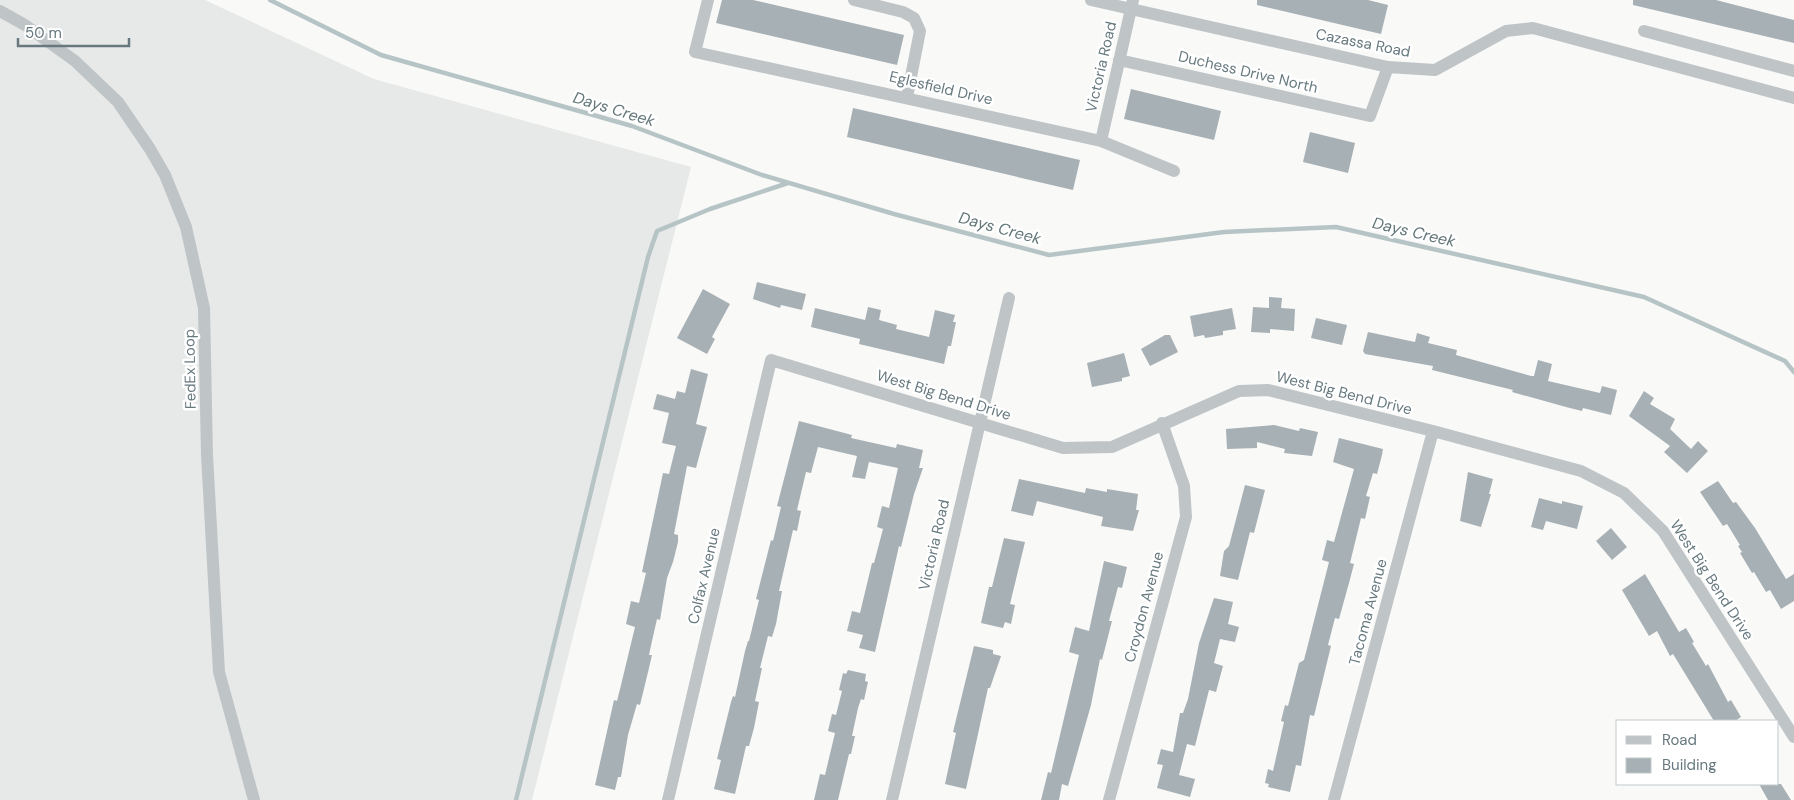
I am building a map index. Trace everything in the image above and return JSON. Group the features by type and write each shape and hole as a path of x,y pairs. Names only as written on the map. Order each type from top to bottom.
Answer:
{"street":[{"name":"Eglesfield Drive","path":"708,0 695,52 1101,141 1174,171"},
{"path":"854,0 904,12 914,18 920,31 907,97"},
{"name":"Cazassa Road","path":"1091,0 1132,5 1388,67 1435,70 1506,30 1533,28 1794,98"},
{"name":"Victoria Road","path":"1101,141 1132,5"},
{"name":"FedEx Loop","path":"0,11 25,25 75,61 118,102 165,175 186,227 204,308 208,465 218,672 254,800"},
{"path":"1644,31 1794,71"},
{"name":"Duchess Drive North","path":"1119,60 1370,116 1388,67"},
{"name":"Victoria Road","path":"892,800 1009,298"},
{"name":"West Big Bend Drive","path":"771,360 1063,448 1112,447 1162,423 1239,391 1268,390 1581,471 1624,493 1663,531 1794,737"},
{"name":"Colfax Avenue","path":"668,800 771,360"},
{"name":"Croydon Avenue","path":"1109,800 1186,516 1184,486 1162,423"},
{"name":"Tacoma Avenue","path":"1334,800 1433,432"}],"shaded area":[{"path":"0,0 205,0 374,79 691,167 532,800 0,800"}],"building":[{"path":"722,0 753,0 904,35 897,65 716,23"},
{"path":"1257,0 1368,0 1388,5 1381,34 1257,5"},
{"path":"1633,0 1716,0 1794,20 1794,43 1633,5"},
{"path":"1131,89 1221,111 1214,140 1124,119"},
{"path":"853,108 1080,160 1073,190 847,137"},
{"path":"1310,132 1355,143 1348,173 1303,162"},
{"path":"757,282 806,294 802,310 781,305 780,308 753,299"},
{"path":"703,289 730,304 712,337 715,339 707,354 677,338"},
{"path":"1269,297 1282,298 1281,308 1295,309 1294,331 1270,329 1270,333 1251,332 1253,307 1269,308"},
{"path":"868,307 881,310 879,320 897,325 896,329 929,337 935,310 955,315 953,322 956,322 951,346 948,346 944,364 859,344 860,339 811,327 815,308 865,320"},
{"path":"1232,308 1236,329 1223,331 1223,335 1205,338 1204,335 1194,337 1190,316"},
{"path":"1316,318 1347,325 1342,345 1311,338"},
{"path":"1368,332 1415,342 1417,333 1430,337 1428,343 1457,350 1456,355 1531,376 1534,376 1538,360 1552,364 1548,381 1600,393 1602,386 1617,390 1611,415 1583,408 1582,411 1566,407 1512,392 1513,390 1432,370 1433,366 1365,354 1363,351"},
{"path":"1165,335 1170,335 1178,352 1150,366 1141,349"},
{"path":"1124,353 1130,376 1122,378 1122,381 1092,387 1087,363"},
{"path":"691,369 708,374 696,424 707,427 696,468 687,466 674,534 678,535 678,542 667,578 660,620 657,619 649,655 652,655 640,705 637,704 628,735 621,777 618,777 615,790 595,785 614,700 617,701 635,627 626,624 631,601 639,603 646,573 642,572 663,473 669,474 676,446 662,443 669,413 653,409 657,394 675,399 677,391 685,393"},
{"path":"1644,391 1654,398 1650,404 1675,419 1670,429 1691,449 1698,441 1708,451 1687,473 1664,452 1670,446 1629,416"},
{"path":"799,421 852,435 851,438 896,448 897,444 923,450 919,468 923,468 914,494 901,547 899,546 875,652 859,648 863,635 847,631 852,611 860,613 872,563 874,563 883,529 877,527 882,506 889,508 898,468 869,462 865,479 852,477 857,456 818,447 811,473 806,472 797,510 801,511 797,531 793,530 779,591 782,591 776,624 772,637 768,636 760,668 762,668 755,701 759,702 754,728 749,746 746,746 735,794 714,789 721,760 717,759 731,702 733,696 735,697 759,600 756,599 771,540 773,541 781,507 777,506"},
{"path":"1274,425 1299,431 1300,428 1318,432 1312,456 1284,453 1285,449 1257,442 1257,448 1227,449 1226,429"},
{"path":"1339,438 1383,449 1377,474 1373,473 1366,496 1370,497 1365,519 1361,518 1350,563 1354,564 1339,619 1335,618 1328,645 1331,646 1314,716 1310,715 1301,766 1296,765 1290,792 1268,787 1269,784 1265,783 1268,769 1273,771 1284,722 1281,721 1285,705 1288,706 1299,663 1304,660 1329,562 1322,560 1327,540 1334,542 1354,469 1333,462"},
{"path":"1468,472 1493,479 1489,494 1491,494 1481,527 1460,521"},
{"path":"1019,479 1085,493 1086,488 1107,492 1107,489 1138,494 1136,510 1139,510 1133,531 1101,526 1103,517 1037,501 1033,516 1011,511"},
{"path":"1718,481 1733,503 1736,502 1755,528 1786,579 1794,574 1794,601 1781,609 1770,590 1766,592 1754,572 1752,573 1740,553 1742,552 1738,546 1740,545 1727,524 1723,526 1700,492"},
{"path":"1245,485 1265,490 1254,533 1250,532 1238,580 1220,576 1224,551 1229,546"},
{"path":"1539,498 1562,504 1562,501 1583,506 1577,529 1546,521 1543,530 1531,527"},
{"path":"1611,528 1627,547 1612,560 1596,541"},
{"path":"1004,538 1025,542 1010,604 1015,605 1011,624 1005,622 1003,628 981,623 989,587 992,587"},
{"path":"1104,561 1127,567 1122,588 1118,587 1109,621 1112,621 1102,660 1100,659 1091,705 1068,786 1062,784 1059,800 1041,800 1048,772 1051,773 1079,655 1069,652 1075,627 1089,631"},
{"path":"1645,574 1679,632 1686,628 1694,642 1692,643 1706,666 1708,664 1728,702 1731,700 1741,717 1736,720 1713,720 1673,654 1670,656 1657,631 1649,636 1622,590"},
{"path":"1214,598 1233,602 1228,624 1239,627 1235,642 1220,639 1214,663 1223,666 1216,692 1209,690 1195,746 1187,744 1179,775 1195,779 1190,797 1157,788 1163,765 1157,764 1161,749 1173,752 1180,713 1183,713 1188,699 1199,643"},
{"path":"974,646 993,650 993,654 1001,656 990,688 988,688 966,789 945,784 956,733 953,732"},
{"path":"848,670 866,674 865,681 868,682 864,700 861,699 858,708 852,736 855,736 851,754 849,754 838,800 814,800 820,774 825,775 835,733 828,731 832,714 836,715 842,691 839,690 843,673 846,674"},
{"path":"1781,784 1791,800 1768,800 1760,785"}],"waterway":[{"name":"Days Creek","path":"270,0 381,55 632,126 762,175 894,214 1049,255 1224,232 1336,227 1644,297 1785,361 1794,372"},
{"path":"516,800 648,257 657,231 710,209 788,183"}]}
